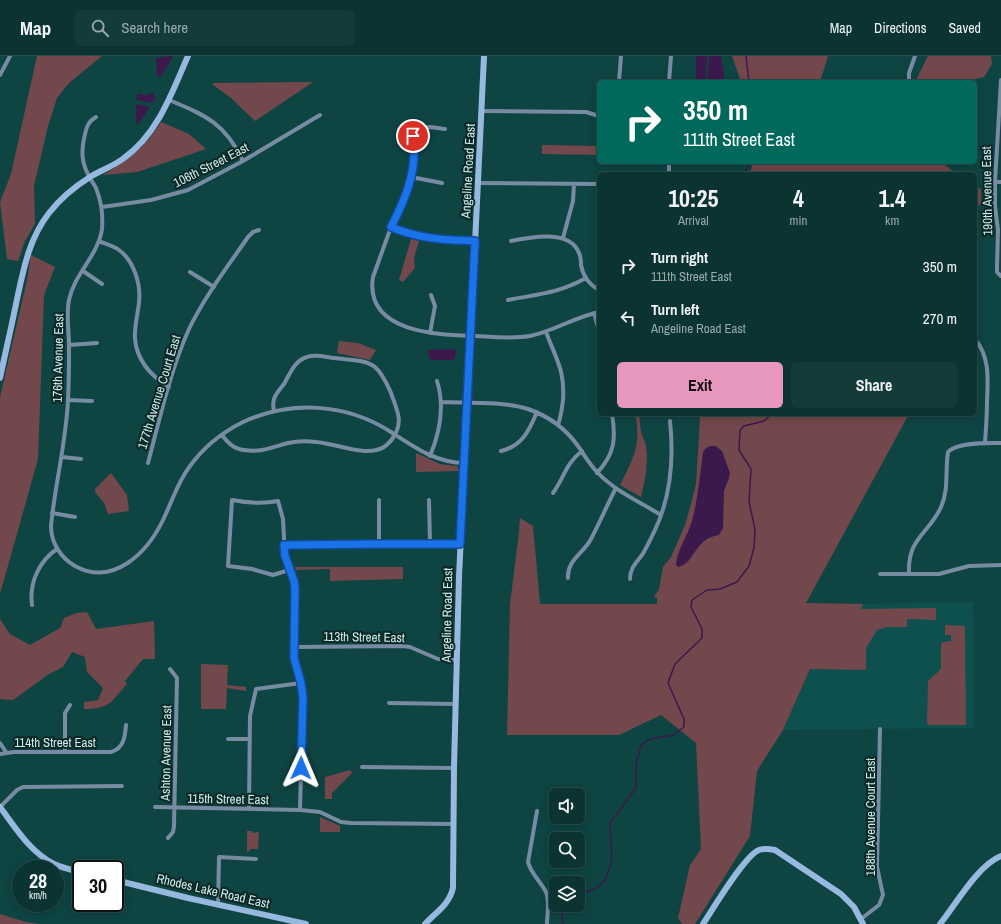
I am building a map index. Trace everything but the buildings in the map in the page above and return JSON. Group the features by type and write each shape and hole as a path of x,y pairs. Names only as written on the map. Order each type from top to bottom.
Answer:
{"street":[{"path":"0,75 10,56"},
{"path":"0,378 26,260 35,237 49,214 70,191 90,177 124,159 134,150 155,125 169,100 188,56"},
{"name":"Angeline Road East","path":"425,924 449,900 453,888 454,768 460,544 484,56"},
{"path":"620,80 621,56"},
{"path":"669,80 671,56"},
{"path":"909,79 909,73 915,56"},
{"name":"190th Avenue East","path":"1001,80 995,182 1000,235 997,272 1001,276"},
{"path":"169,100 205,115 215,123 228,136 243,161"},
{"path":"482,111 586,112 597,115"},
{"name":"106th Street East","path":"102,207 152,200 188,190 243,161 320,116"},
{"name":"176th Avenue East","path":"57,548 51,531 52,513 62,457 68,400 68,319 70,298 78,277 83,271 99,241 103,220 102,207 97,189 84,167 82,157 82,147 87,125 96,117"},
{"path":"445,129 430,127 410,128 414,144 411,177 406,195 391,227 373,277 372,291 375,302 384,315 393,321 430,333 519,337 546,332 597,312"},
{"path":"996,149 1001,149"},
{"path":"411,177 442,183"},
{"path":"995,182 1001,182"},
{"path":"478,183 597,184"},
{"path":"563,238 573,201 574,184"},
{"path":"391,227 423,238 475,241"},
{"name":"177th Avenue Court East","path":"148,463 180,351 189,329 214,287 248,236 259,230"},
{"path":"510,242 541,236 563,238 572,243 578,250 586,278 597,289"},
{"path":"99,241 118,249 134,270 140,295 135,329 136,347 142,363 158,381 169,387"},
{"path":"83,271 102,284"},
{"path":"190,272 214,287"},
{"path":"508,300 553,292 586,278"},
{"path":"430,333 435,306 431,296"},
{"path":"594,313 597,324"},
{"path":"546,332 560,365 563,381 562,411 558,424"},
{"path":"977,342 985,357 988,374 985,443"},
{"path":"69,344 97,343"},
{"path":"222,435 226,441 236,448 255,451 298,442 324,443 357,451 376,450 384,447 392,440 400,423 398,410 383,376 376,368 366,363 313,356 303,359 293,368 275,396 273,404 274,411"},
{"path":"430,456 439,430 440,390 436,381"},
{"path":"68,400 92,401"},
{"path":"440,402 508,405 537,412 558,424 572,438 598,473 616,488 661,515"},
{"path":"32,605 32,590 39,567 47,556 57,548 64,558 72,564 82,569 95,572 114,570 131,561 145,548 163,521 175,491 190,466 202,453 222,435 242,423 274,411 314,407 337,410 360,416 381,426 412,447 430,456 450,462 465,463"},
{"path":"501,451 514,446 523,439 529,431 537,412"},
{"path":"598,473 608,460 613,448 615,434 612,416"},
{"path":"630,579 632,567 642,555 661,515 669,488 672,463 670,421"},
{"path":"909,574 909,563 915,545 921,534 937,515 944,499 947,482 948,452 951,449 985,443 1001,443"},
{"path":"553,493 558,486 567,466 582,451"},
{"path":"62,457 81,459"},
{"path":"568,578 571,563 589,542 616,488"},
{"path":"289,570 273,575 252,569 228,566 232,500 249,503 268,503 278,501 283,519 284,545 289,570 294,581 295,588 294,662 301,683 303,698 300,810"},
{"path":"379,500 379,544"},
{"path":"429,500 430,544"},
{"path":"52,513 75,517"},
{"path":"284,545 460,544"},
{"path":"880,574 939,574 969,566 1001,565"},
{"name":"113th Street East","path":"294,647 403,646 410,647 438,659 457,660"},
{"name":"Ashton Avenue East","path":"168,838 173,832 175,808 177,678 170,669"},
{"path":"250,809 250,716 256,689 301,683"},
{"path":"389,704 456,704"},
{"path":"65,751 65,713 70,706"},
{"name":"114th Street East","path":"0,754 6,752 111,752 116,750 124,742 126,725"},
{"name":"188th Avenue Court East","path":"862,921 879,905 883,895 877,867 880,730"},
{"path":"228,739 250,739"},
{"path":"0,744 6,752"},
{"path":"362,767 454,768"},
{"path":"72,870 59,866 36,852 1,810 17,790 23,787 122,786"},
{"name":"115th Street East","path":"155,807 300,810 314,811 341,822 351,823 454,824"},
{"path":"537,811 528,862 548,898 547,924"},
{"path":"703,924 736,874 751,855 758,850 764,849 775,850 841,894 854,907 862,921"},
{"path":"940,924 979,873 992,860 1001,856"},
{"path":"218,904 219,857 256,859"},
{"name":"Rhodes Lake Road East","path":"124,882 306,924"}],"shaded area":[{"path":"37,56 102,56 69,83 57,98 48,126 34,186 35,224 25,241 18,261 7,259 0,202 11,174"},
{"path":"172,56 172,59 161,76 157,77 156,58"},
{"path":"696,56 707,56 705,80 696,80"},
{"path":"709,56 721,56 725,80 707,80"},
{"path":"732,56 828,56 821,80 740,80"},
{"path":"928,56 991,56 992,64 984,77 971,80 916,80"},
{"path":"313,82 255,121 231,98 213,85 213,83"},
{"path":"153,93 155,98 153,103 136,100 138,94 147,95"},
{"path":"136,104 150,107 138,124 136,123"},
{"path":"161,122 189,134 206,149 137,172 103,175 135,153"},
{"path":"542,145 597,146 597,155 542,154"},
{"path":"753,164 944,164 954,172 750,172"},
{"path":"977,188 981,189 981,205 977,206"},
{"path":"411,239 419,241 414,258 415,268 403,282 399,280"},
{"path":"31,255 55,267 44,295 38,459 0,594 0,397 27,280"},
{"path":"339,341 358,343 376,350 370,360 337,353"},
{"path":"454,349 456,352 454,360 430,360 428,350"},
{"path":"635,416 639,416 641,432 646,445 647,457 646,474 641,497 620,485 635,451 637,443"},
{"path":"700,416 908,416 806,603 863,604 861,609 936,608 936,620 907,619 907,627 887,627 877,630 866,648 866,670 810,669 783,730 757,771 750,836 695,924 682,924 678,918 690,865 701,849 696,743 661,715 619,735 507,735 510,604 520,518 533,526 540,604 657,604 657,598 654,597 659,589 663,567 671,557 685,525 696,484"},
{"path":"710,446 716,446 722,451 730,473 724,491 723,528 719,535 704,541 684,565 678,567 676,565 678,554 692,521 694,512 703,452"},
{"path":"416,453 440,464 457,466 460,471 416,472"},
{"path":"111,473 127,495 129,511 108,514 104,503 95,492 95,489"},
{"path":"295,567 403,567 403,579 330,581 330,569 296,570"},
{"path":"973,602 974,728 783,730 839,604"},
{"path":"87,612 96,629 154,621 155,659 143,659 125,681 127,684 117,696 105,706 99,708 84,709 84,702 98,700 103,688 87,672 85,657 72,652 63,667 49,674 13,700 0,699 0,619 10,634 30,645 60,628 64,618 77,613"},
{"path":"945,625 965,626 966,725 929,725 927,723 928,681 941,669 941,644 943,642 951,641 951,635 945,635"},
{"path":"201,664 228,665 227,685 246,687 246,691 227,688 226,709 201,709"},
{"path":"350,770 352,773 332,793 332,799 325,799 325,777"},
{"path":"320,817 340,826 340,832 320,832"},
{"path":"247,831 252,831 252,833 259,832 258,849 251,849 247,853"},
{"path":"0,914 26,922 40,924 0,924"}],"waterway":[{"path":"746,56 749,80"},
{"path":"745,172 748,164"},
{"path":"585,892 597,888 606,879 612,859 610,823 636,788 636,765 641,745 650,739 673,735 684,727 684,719 668,683 675,664 702,638 702,629 691,607 692,600 707,590 720,589 737,582 749,566 754,548 755,529 749,502 751,469 739,450 740,430 744,426 764,421 770,416"},
{"path":"561,912 563,924"}],"route":[{"path":"301,768 303,698 301,683 294,658 295,588 285,556 284,545 460,544 475,241 418,237 391,227 402,206 409,186 413,168 413,136"}]}
